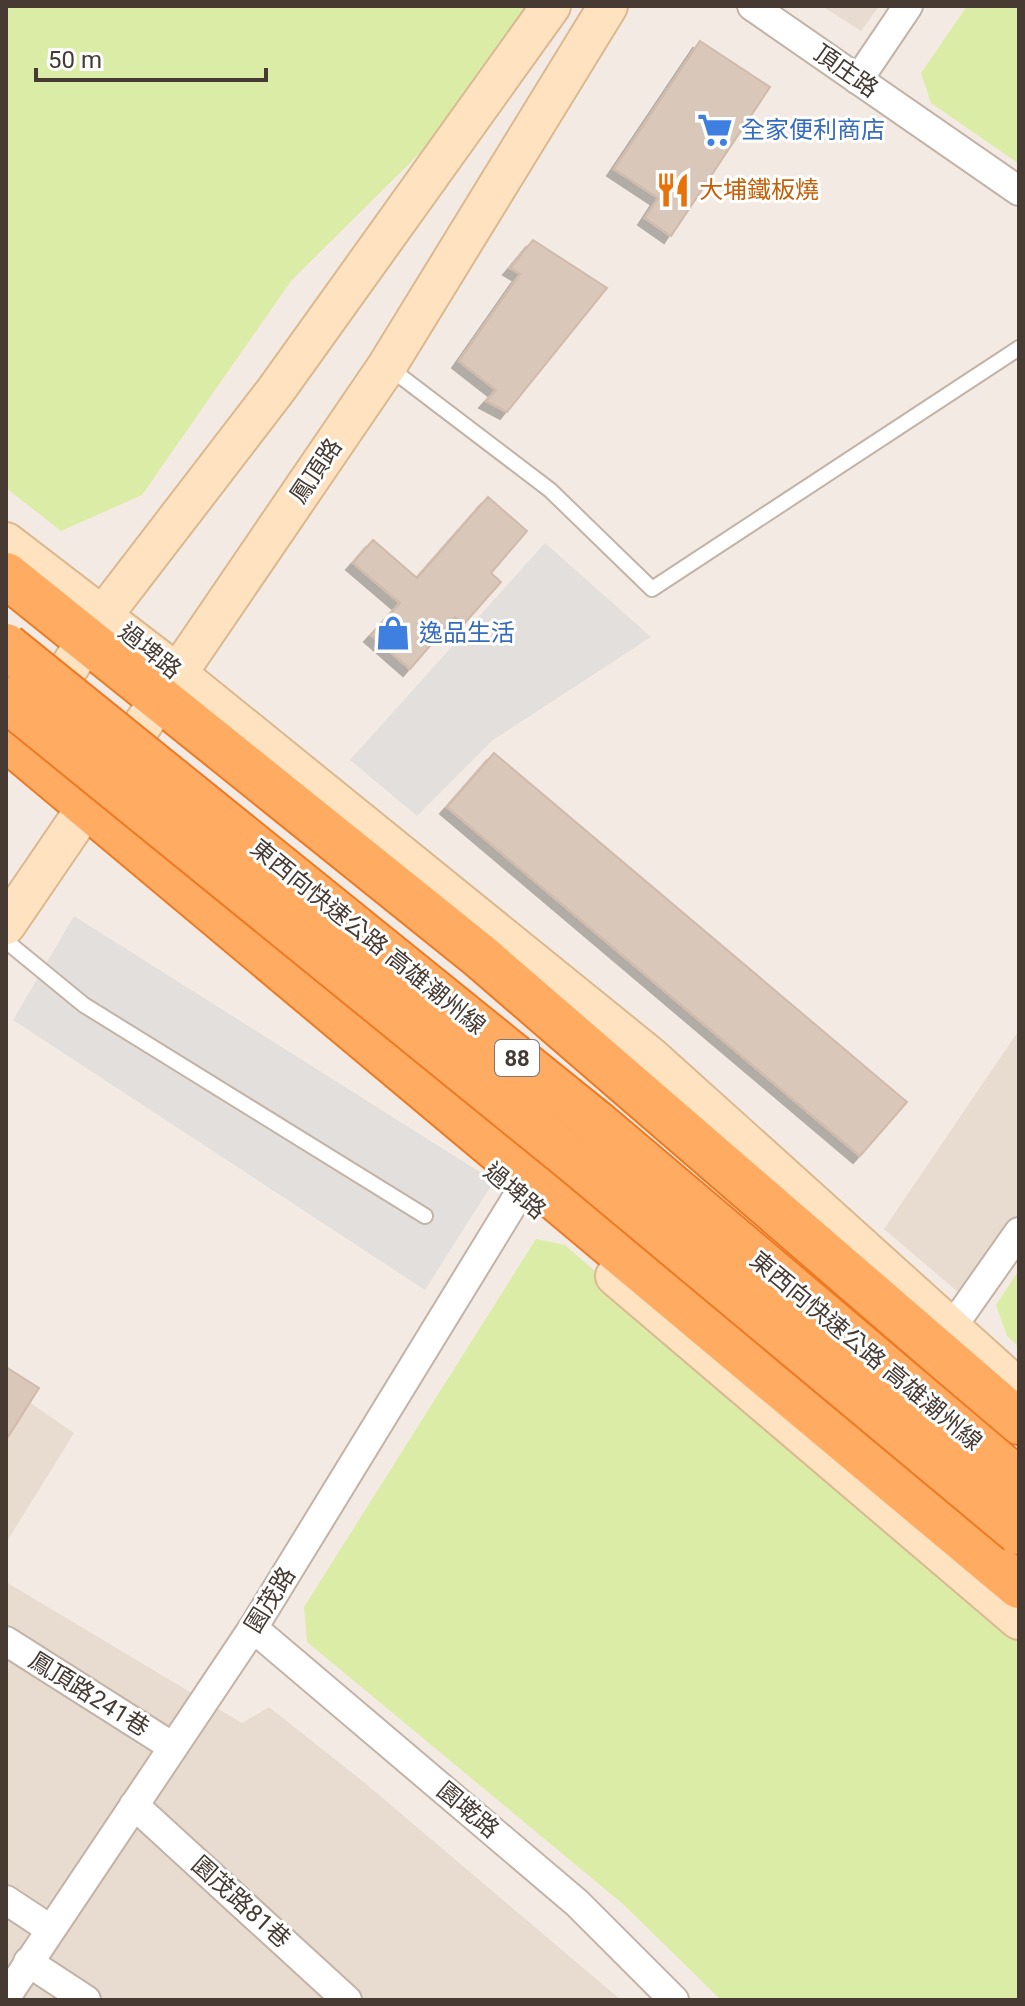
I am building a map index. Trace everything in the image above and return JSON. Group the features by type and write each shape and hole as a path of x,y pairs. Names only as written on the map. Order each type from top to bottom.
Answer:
{"highway":[{"path":"6,575 96,626 170,685 1019,1422"},
{"name":"東西向快速公路 高雄潮州線","path":"6,646 599,1125 1019,1481"},
{"name":"東西向快速公路 高雄潮州線","path":"6,699 573,1160 1019,1532"},
{"path":"9,754 407,1073 1019,1586"}],"main road":[{"path":"9,754 96,626 285,377 551,6"},
{"name":"鳳頂路","path":"6,925 387,366 608,6"},
{"name":"過埤路","path":"6,542 96,626"},
{"name":"過埤路","path":"170,685 651,1057 950,1330 1019,1389"},
{"name":"過埤路","path":"82,814 519,1194 1019,1620"}],"street":[{"name":"頂庄路","path":"752,6 1019,191"},
{"path":"858,80 908,6"},
{"name":"園茂路","path":"6,1997 253,1628 519,1194"},
{"path":"950,1330 1019,1232"},
{"name":"園墘路","path":"253,1628 577,1903 674,2000"},
{"name":"鳳頂路241巷","path":"6,1641 173,1747"},
{"name":"園茂路81巷","path":"134,1805 347,2000"},
{"path":"6,1900 50,1929"},
{"path":"28,1962 86,2000"}],"lane":[{"path":"387,366 550,490 652,589 1019,348"},
{"path":"6,941 84,1005 425,1216"}],"shaded area":[{"path":"822,6 879,6 861,31"},
{"path":"545,543 651,637 493,740 417,816 350,760"},
{"path":"74,916 494,1181 425,1290 13,1020"},
{"path":"1019,1030 1019,1226 972,1304 884,1229"},
{"path":"6,1386 74,1433 6,1543"},
{"path":"6,1582 242,1723 269,1707 365,1783 621,2000 6,2000"}],"green space":[{"path":"6,6 526,6 425,148 291,281 142,495 61,531 6,488"},
{"path":"967,6 1019,6 1019,164 931,103 921,73"},
{"path":"536,1239 565,1245 1019,1641 1019,2000 721,2000 623,1904 307,1642 304,1607"},
{"path":"1019,1270 1019,1347 1007,1336 996,1305"}],"building":[{"path":"700,41 770,87 671,236 645,218 658,198 614,169"},
{"path":"533,240 607,288 507,412 486,401 496,390 459,361 520,274 510,268"},
{"path":"488,497 527,531 491,573 501,582 463,625 455,617 410,669 371,635 400,603 353,563 373,540 417,578"},
{"path":"494,753 907,1102 860,1156 447,807"},
{"path":"6,1367 39,1388 6,1440"}],"place":[{"name":"全家便利商店","path":"715,130"},
{"name":"大埔鐵板燒","path":"673,190"},
{"name":"逸品生活","path":"393,633"}]}
